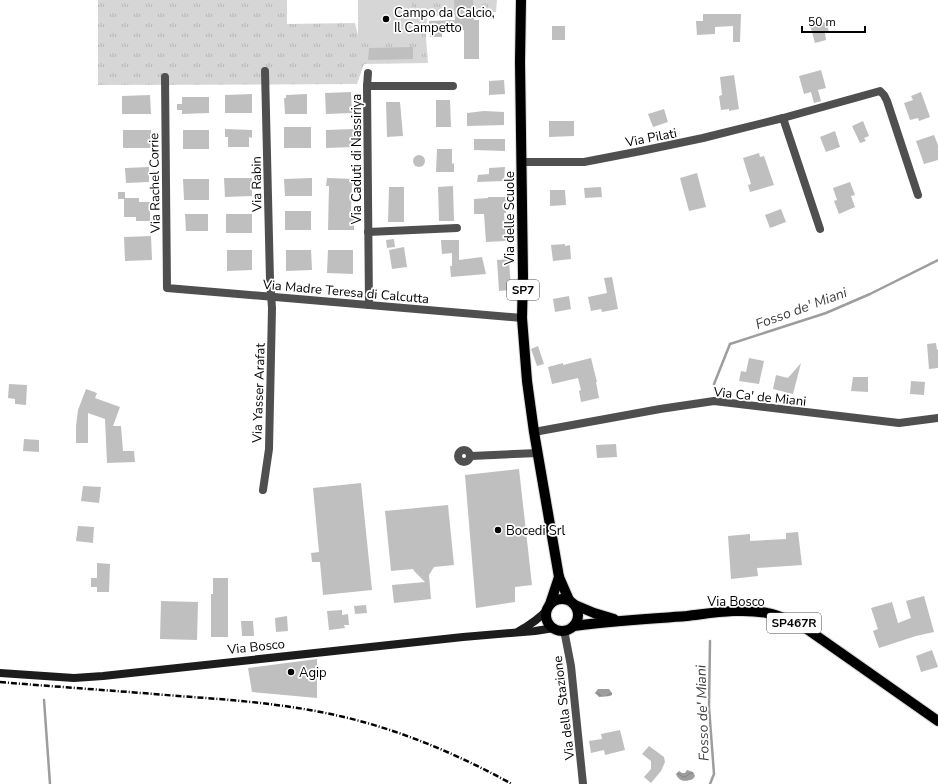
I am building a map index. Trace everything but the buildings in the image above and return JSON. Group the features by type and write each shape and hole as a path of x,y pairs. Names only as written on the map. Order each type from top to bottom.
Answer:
{"main road":[{"name":"Via delle Scuole","path":"521,0 522,318 527,381 534,432 559,576 572,603"},
{"name":"Via delle Scuole","path":"549,607 559,576"},
{"path":"554,628 547,620 549,607 560,599 572,603 578,611 578,616 574,626"},
{"name":"Via Bosco","path":"572,603 594,613 622,620"},
{"name":"Via Bosco","path":"514,633 531,625 549,607"},
{"name":"Via Bosco","path":"0,673 74,678 103,676 554,628 564,630 574,626 622,620 743,611 767,613 786,618 804,627 938,721"}],"street":[{"name":"Via Rabin","path":"265,71 270,280 272,297"},
{"name":"Via Caduti di Nassiriya","path":"368,73 369,305"},
{"name":"Via Rachel Corrie","path":"165,77 167,288"},
{"name":"Via Caduti di Nassiriya","path":"367,86 453,86"},
{"name":"Via Pilati","path":"522,162 584,162 703,138 783,118 880,91 887,101 918,195"},
{"path":"783,118 820,229"},
{"name":"Via Caduti di Nassiriya","path":"368,232 457,228"},
{"name":"Via Madre Teresa di Calcutta","path":"167,288 522,318"},
{"name":"Via Yasser Arafat","path":"263,490 268,449 272,297"},
{"name":"Via Ca' de Miani","path":"534,432 660,409 714,401 899,423 938,418"},
{"path":"471,456 538,453"},
{"name":"Via della Stazione","path":"564,630 571,666 583,784"}],"green space":[{"path":"98,0 287,0 287,24 355,23 358,35 358,0 497,0 496,12 427,16 426,38 428,63 364,64 357,84 98,85"},
{"name":"Campo da Calcio, Il Campetto","path":"360,0 412,0 412,38 359,40"}],"water":[{"path":"598,689 609,689 612,695 599,697 595,693"},
{"path":"687,770 693,772 695,776 693,779 685,781 677,777 676,774 679,771 685,773"}],"waterway":[{"name":"Fosso de' Miani","path":"714,384 730,344 826,313 870,294 938,260"},
{"name":"Fosso de' Miani","path":"710,641 709,707 714,774 710,784"},
{"path":"44,700 50,784"}],"railway":[{"path":"0,682 241,701 303,709 344,717 388,729 430,745 472,763 512,784"}],"place":[{"name":"Campo da Calcio, Il Campetto","path":"386,19"},
{"name":"Bocedi Srl","path":"498,530"},
{"name":"Agip","path":"291,672"}]}
